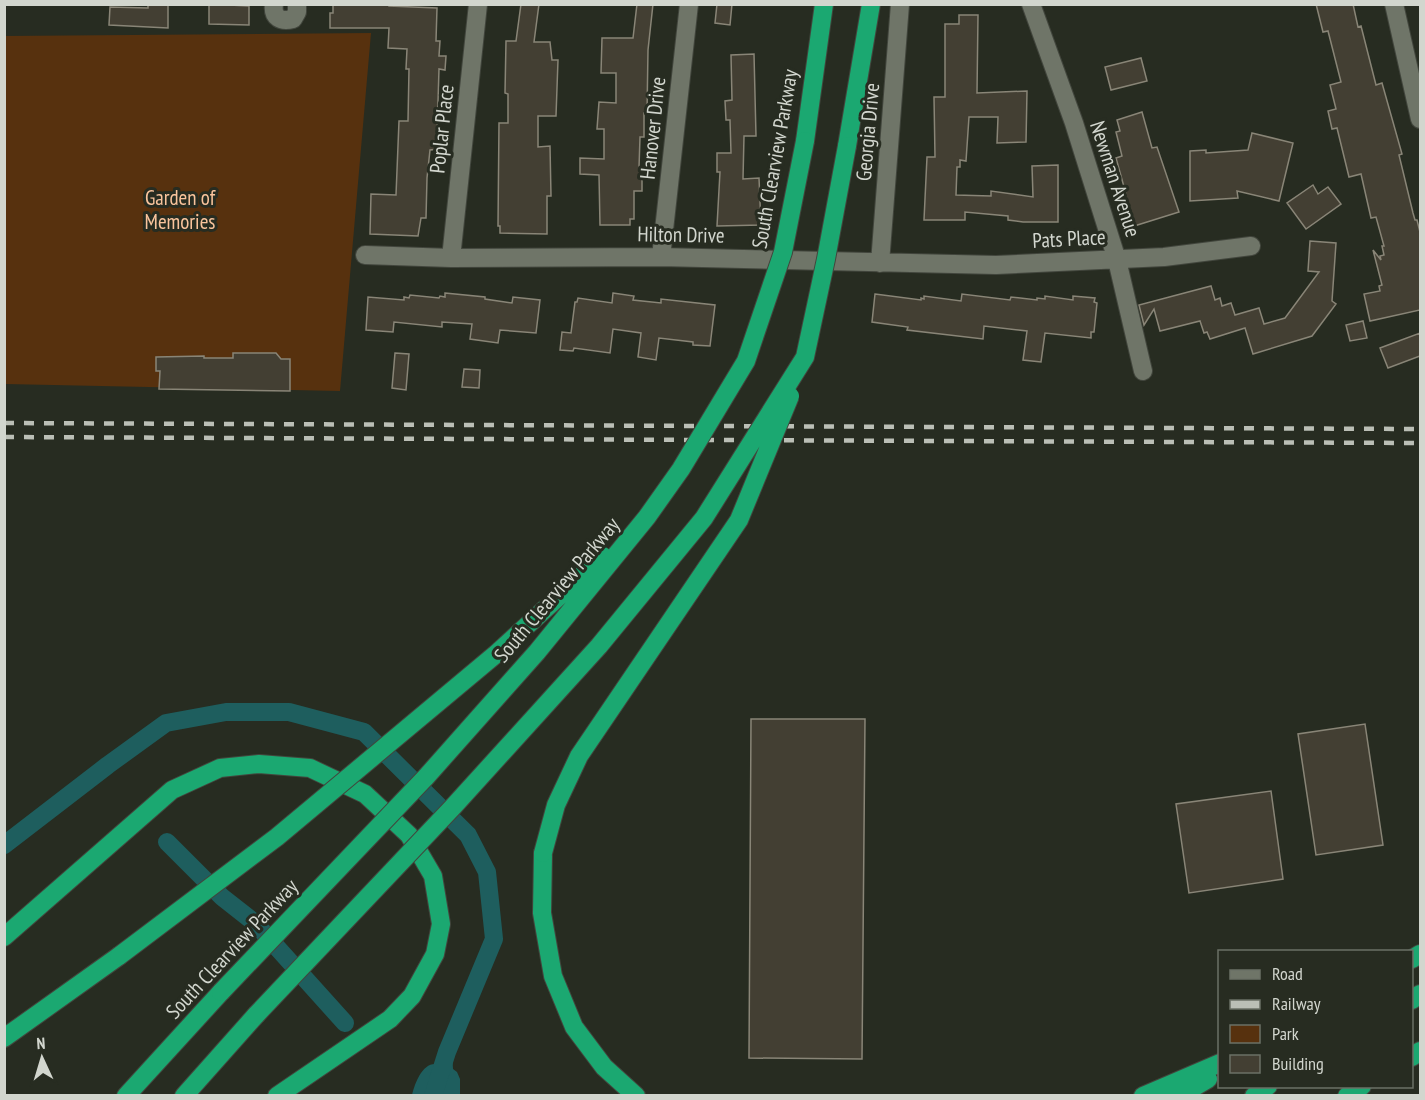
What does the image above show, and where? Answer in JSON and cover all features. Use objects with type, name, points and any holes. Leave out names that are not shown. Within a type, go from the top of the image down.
[{"type":"highway","name":"South Clearview Parkway","points":[[126,1095],[434,768],[537,652],[647,517],[681,469],[746,361],[783,252],[805,141],[824,4]]},
{"type":"highway","points":[[636,1095],[604,1067],[574,1027],[553,976],[542,913],[543,853],[556,805],[579,756],[739,520],[805,357],[826,259],[871,4]]},
{"type":"highway","points":[[184,1095],[256,1015],[452,808],[606,637],[704,518],[805,357]]},
{"type":"highway","points":[[4,1038],[119,956],[277,837],[496,654],[647,517]]},
{"type":"highway","points":[[4,937],[172,790],[220,768],[259,764],[310,768],[365,794],[409,835],[434,876],[441,924],[435,954],[412,996],[390,1019],[277,1095]]},
{"type":"highway","points":[[1143,1095],[1218,1065]]},
{"type":"highway","points":[[1179,1095],[1218,1073]]},
{"type":"street","points":[[274,4],[273,11],[277,18],[284,21],[293,19],[297,12],[297,4]]},
{"type":"street","name":"Poplar Place","points":[[451,258],[478,4]]},
{"type":"street","name":"Hanover Drive","points":[[661,257],[689,4]]},
{"type":"street","name":"Georgia Drive","points":[[880,263],[900,4]]},
{"type":"street","name":"Newman Avenue","points":[[1031,4],[1074,123],[1117,260],[1143,371]]},
{"type":"street","points":[[1394,4],[1420,119]]},
{"type":"street","name":"Pats Place","points":[[996,265],[1164,257],[1251,246]]},
{"type":"street","name":"Hilton Drive","points":[[365,255],[451,258],[661,257],[996,265]]},
{"type":"green space","name":"Garden of Memories","points":[[371,33],[340,391],[5,384],[5,36]]},
{"type":"water","points":[[442,1048],[452,1053],[453,1069],[460,1079],[460,1095],[412,1095],[420,1075],[426,1067],[435,1064]]},
{"type":"building","points":[[148,4],[168,5],[168,28],[109,25],[110,7],[148,8]]},
{"type":"building","points":[[209,4],[249,6],[249,25],[209,24]]},
{"type":"building","points":[[333,4],[389,4],[389,6],[437,8],[436,41],[440,41],[439,56],[446,56],[445,70],[439,69],[437,134],[440,134],[439,149],[430,150],[426,218],[421,218],[418,236],[370,234],[371,194],[396,195],[399,121],[408,121],[407,49],[388,48],[389,28],[330,28],[330,13],[333,13]]},
{"type":"building","points":[[521,4],[539,4],[534,42],[550,42],[552,60],[558,60],[556,116],[538,116],[538,147],[550,146],[551,196],[547,196],[547,234],[500,233],[500,226],[498,226],[499,123],[508,123],[508,94],[505,93],[506,41],[516,41]]},
{"type":"building","points":[[637,4],[653,4],[648,50],[647,113],[644,113],[644,137],[640,137],[639,168],[642,168],[642,191],[634,191],[634,219],[630,219],[630,225],[600,225],[599,175],[580,174],[580,158],[604,159],[604,129],[597,129],[599,102],[616,103],[616,73],[601,73],[602,38],[633,38]]},
{"type":"building","points":[[717,4],[732,4],[730,25],[715,23]]},
{"type":"building","points":[[1316,4],[1353,4],[1376,85],[1382,83],[1402,154],[1399,155],[1413,213],[1420,232],[1420,310],[1370,321],[1364,294],[1380,291],[1379,286],[1382,285],[1373,250],[1381,260],[1380,256],[1384,255],[1382,246],[1384,246],[1376,217],[1371,218],[1361,174],[1349,177],[1337,128],[1332,129],[1328,111],[1336,109],[1330,85],[1341,82],[1328,31],[1323,32]]},
{"type":"building","points":[[959,15],[978,15],[977,93],[1027,91],[1026,142],[997,143],[998,117],[969,117],[966,161],[960,160],[960,167],[957,167],[956,195],[991,196],[991,191],[1033,197],[1032,166],[1058,165],[1058,222],[1023,222],[1008,220],[1008,216],[965,212],[965,220],[924,220],[927,157],[935,157],[934,97],[945,97],[945,24],[959,24]]},
{"type":"building","points":[[754,54],[756,136],[744,136],[743,179],[759,178],[761,225],[717,226],[720,172],[717,172],[717,153],[731,153],[730,120],[726,120],[725,101],[732,100],[731,55]]},
{"type":"building","points":[[1141,58],[1147,81],[1111,90],[1105,67]]},
{"type":"building","points":[[1142,112],[1152,148],[1157,147],[1179,212],[1131,227],[1121,196],[1126,194],[1116,158],[1122,156],[1116,132],[1120,131],[1117,120]]},
{"type":"building","points":[[1252,133],[1293,143],[1279,201],[1237,191],[1238,198],[1190,201],[1190,151],[1206,150],[1206,153],[1248,150]]},
{"type":"building","points":[[1313,185],[1318,194],[1328,187],[1341,204],[1306,229],[1287,203]]},
{"type":"building","points":[[1310,241],[1336,243],[1332,301],[1336,304],[1312,336],[1253,354],[1245,328],[1210,339],[1207,332],[1204,333],[1200,321],[1160,331],[1154,309],[1144,325],[1139,305],[1211,286],[1215,300],[1220,298],[1222,306],[1231,303],[1235,315],[1259,308],[1264,324],[1285,318],[1319,272],[1308,271]]},
{"type":"building","points":[[445,293],[485,297],[485,299],[512,303],[513,297],[540,300],[536,333],[500,330],[498,343],[470,339],[472,324],[442,322],[442,327],[394,322],[393,332],[366,330],[368,297],[404,300],[404,297],[409,298],[410,295],[445,297]]},
{"type":"building","points":[[613,293],[634,296],[633,300],[661,303],[661,299],[715,305],[710,346],[659,338],[656,360],[638,357],[641,333],[613,329],[610,353],[574,348],[573,351],[560,350],[562,332],[571,333],[575,302],[578,298],[612,303]]},
{"type":"building","points":[[875,294],[921,300],[924,296],[961,301],[962,294],[1010,300],[1011,297],[1037,300],[1037,298],[1045,299],[1045,296],[1073,300],[1073,296],[1095,298],[1094,302],[1097,303],[1094,332],[1091,332],[1091,338],[1045,333],[1041,362],[1023,360],[1027,331],[984,326],[983,339],[907,330],[908,327],[872,322]]},
{"type":"building","points":[[1363,321],[1367,338],[1350,341],[1346,325]]},
{"type":"building","points":[[1420,333],[1420,356],[1388,368],[1380,348]]},
{"type":"building","points":[[233,353],[276,353],[281,359],[290,359],[290,391],[159,389],[160,371],[156,371],[156,357],[233,358]]},
{"type":"building","points":[[395,353],[409,354],[406,390],[392,388]]},
{"type":"building","points":[[464,369],[480,370],[479,388],[462,387]]},
{"type":"building","points":[[751,719],[865,719],[862,1059],[749,1058]]},
{"type":"building","points":[[1365,724],[1383,845],[1316,855],[1298,734]]},
{"type":"building","points":[[1271,791],[1283,879],[1189,893],[1176,804]]},
{"type":"waterway","points":[[4,845],[166,723],[226,712],[289,712],[364,732],[468,835],[487,872],[494,939],[447,1052],[433,1096]]},
{"type":"waterway","points":[[167,842],[222,897],[255,923],[345,1023]]},
{"type":"waterway","points":[[234,912],[238,909]]},
{"type":"waterway","points":[[241,917],[245,914]]},
{"type":"railway","points":[[4,423],[1420,429]]},
{"type":"railway","points":[[4,437],[1420,443]]}]
